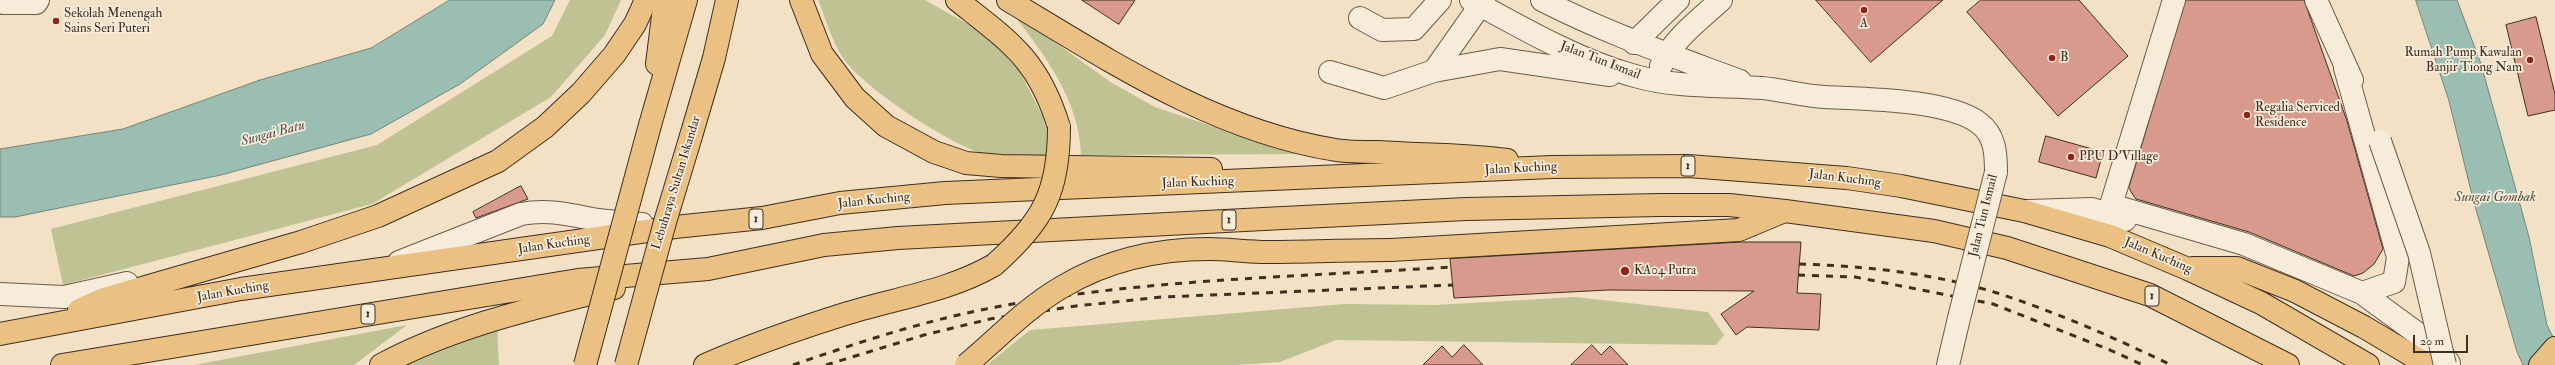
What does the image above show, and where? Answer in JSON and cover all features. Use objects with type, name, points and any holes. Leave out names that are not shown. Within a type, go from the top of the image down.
[{"type":"main road","points":[[46,325],[104,299],[301,242],[378,216],[498,161],[545,127],[581,93],[614,55],[635,24],[646,0]]},
{"type":"main road","points":[[650,125],[665,0]]},
{"type":"main road","points":[[585,365],[650,125],[686,0]]},
{"type":"main road","name":"Lebuhraya Sultan Iskandar","points":[[626,365],[665,222],[714,58],[727,0]]},
{"type":"main road","points":[[801,0],[822,54],[855,98],[886,126],[934,152],[966,163],[1001,166],[1318,170],[1339,177]]},
{"type":"main road","points":[[705,365],[848,313],[903,299],[975,276],[994,265],[1027,234],[1043,210],[1053,187],[1059,151],[1059,127],[1050,97],[1035,70],[1011,43],[964,6],[952,0]]},
{"type":"main road","points":[[1008,0],[1101,56],[1196,105],[1282,138],[1336,150],[1474,155],[1552,167]]},
{"type":"main road","name":"Jalan Kuching","points":[[0,334],[241,289],[675,227],[762,218],[840,204],[945,193],[1552,167],[1688,166],[1840,177],[1901,186],[2024,211],[2110,236],[2188,268],[2268,307],[2368,365]]},
{"type":"main road","name":"1","points":[[62,365],[578,280],[676,273],[824,245],[898,238],[1082,227],[1466,209],[1579,206],[1729,205],[1934,231],[2007,248],[2150,295],[2288,365]]},
{"type":"main road","points":[[966,365],[1040,302],[1062,287],[1107,265],[1134,256],[1162,252],[1209,249],[1265,252],[1390,250],[1739,230],[1785,211]]},
{"type":"main road","points":[[2188,268],[2237,268],[2295,291],[2364,327],[2428,365]]},
{"type":"main road","points":[[381,365],[440,337],[497,317],[676,273]]},
{"type":"main road","points":[[2540,365],[2555,348]]},
{"type":"street","points":[[3,3],[36,3],[38,0]]},
{"type":"street","points":[[1360,18],[1382,30],[1414,29],[1440,0]]},
{"type":"street","name":"Jalan Tun Ismail","points":[[1542,0],[1587,23],[1634,43],[1762,88]]},
{"type":"street","points":[[1562,0],[1587,23]]},
{"type":"street","points":[[1634,43],[1678,0]]},
{"type":"street","points":[[1330,72],[1384,88],[1434,70],[1500,59],[1600,75],[1645,78],[1666,54],[1720,0]]},
{"type":"street","points":[[2174,0],[2111,205],[2244,244],[2362,293],[2436,347],[2451,365]]},
{"type":"street","points":[[2316,0],[2345,68],[2398,257],[2394,282],[2362,293]]},
{"type":"street","points":[[1434,70],[1478,2]]},
{"type":"street","name":"Jalan Tun Ismail","points":[[1478,2],[1564,47],[1645,78],[1680,84],[1762,88],[1819,97],[1914,104],[1968,116],[1978,122],[1990,135],[1996,153],[1996,172],[1948,365]]},
{"type":"street","points":[[2345,68],[2366,101],[2419,253],[2445,365]]},
{"type":"street","points":[[2024,211],[2092,209],[2224,252],[2244,244]]},
{"type":"street","points":[[381,269],[521,214],[539,210],[569,213],[593,219],[675,227]]},
{"type":"street","points":[[0,294],[64,297],[230,262]]},
{"type":"green space","points":[[570,0],[621,0],[605,35],[551,97],[372,204],[63,285],[51,229],[377,145],[552,36]]},
{"type":"green space","points":[[818,0],[925,0],[987,35],[1020,72],[1043,117],[1053,154],[1016,161],[993,158],[971,150],[921,122],[873,88],[855,72],[843,58],[832,38]]},
{"type":"green space","points":[[1011,11],[1112,83],[1155,107],[1236,134],[1315,154],[1081,155],[1079,135],[1067,96],[1047,61]]},
{"type":"green space","points":[[1575,297],[1708,312],[1724,335],[1716,345],[1336,340],[1280,362],[1235,365],[987,365],[1030,330],[1345,304],[1436,305]]},
{"type":"green space","points":[[407,325],[354,365],[194,365]]},
{"type":"green space","points":[[497,325],[499,365],[406,365]]},
{"type":"water","name":"Sungai Batu","points":[[450,0],[555,0],[543,24],[460,84],[371,134],[221,175],[15,217],[0,217],[0,149],[123,129],[260,80],[371,48]]},
{"type":"water","name":"Sungai Gombak","points":[[2416,0],[2457,0],[2481,64],[2529,237],[2547,325],[2555,341],[2555,365],[2523,365],[2517,352],[2473,199],[2449,101]]},
{"type":"building","points":[[1082,0],[1135,0],[1119,24]]},
{"type":"building","points":[[1816,0],[1943,0],[1871,62]]},
{"type":"building","points":[[1981,0],[2079,0],[2128,56],[2058,116],[1967,12]]},
{"type":"building","name":"Regalia Serviced Residence","points":[[2186,0],[2304,0],[2347,121],[2383,249],[2374,264],[2363,273],[2354,276],[2249,232],[2136,199],[2133,195],[2129,188]]},
{"type":"building","name":"Rumah Pump Kawalan Banjir Tiong Nam","points":[[2536,17],[2555,94],[2555,110],[2528,116],[2506,25]]},
{"type":"building","name":"PPU D’Village","points":[[2046,136],[2103,152],[2096,178],[2039,162]]},
{"type":"building","points":[[521,186],[528,199],[476,218],[473,212]]},
{"type":"building","name":"KA04 Putra","points":[[1741,242],[1801,242],[1797,293],[1821,294],[1819,330],[1747,327],[1736,335],[1721,314],[1754,291],[1608,290],[1454,298],[1450,259]]},
{"type":"building","points":[[1464,345],[1483,365],[1423,365],[1442,346],[1452,357]]},
{"type":"building","points":[[1592,345],[1601,355],[1610,346],[1628,365],[1571,365]]},
{"type":"railway","points":[[1799,264],[1899,272],[1948,280],[1973,286],[2019,300],[2063,317],[2107,335],[2171,365]]},
{"type":"railway","points":[[793,365],[865,341],[937,320],[986,309],[1043,299],[1101,291],[1218,280],[1451,267]]},
{"type":"railway","points":[[1798,275],[1855,277],[1993,304],[2110,350],[2143,365]]},
{"type":"railway","points":[[826,365],[924,335],[990,319],[1076,306],[1162,297],[1453,285]]},
{"type":"place","name":"A","points":[[1864,10]]},
{"type":"place","name":"Sekolah Menengah Sains Seri Puteri","points":[[56,21]]},
{"type":"place","name":"B","points":[[2052,58]]},
{"type":"place","name":"Rumah Pump Kawalan Banjir Tiong Nam","points":[[2530,60]]},
{"type":"place","name":"Regalia Serviced Residence","points":[[2247,115]]},
{"type":"place","name":"PPU D’Village","points":[[2071,157]]},
{"type":"place","name":"KA04 Putra","points":[[1625,271]]}]
